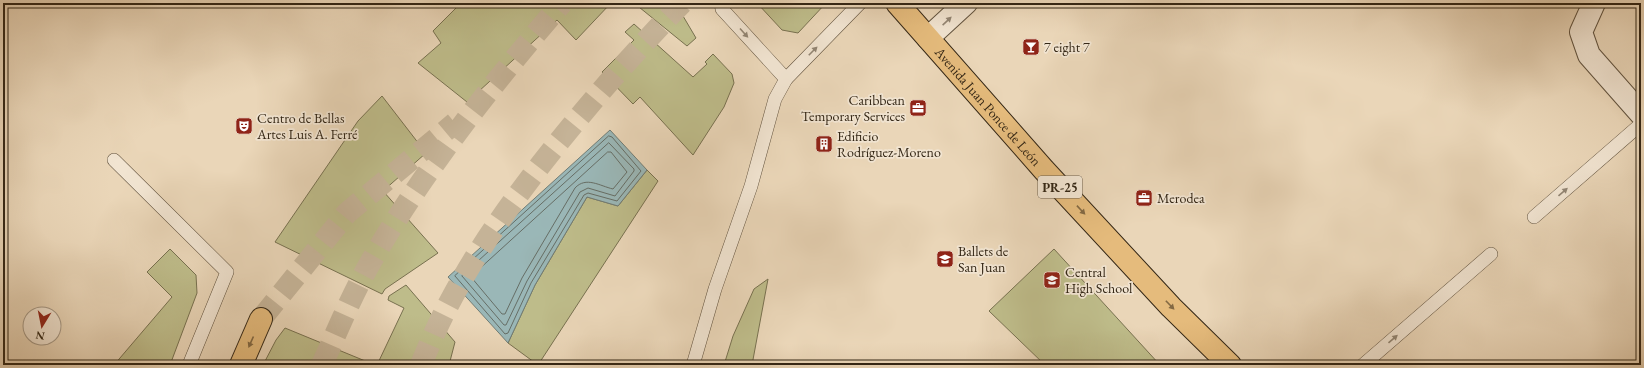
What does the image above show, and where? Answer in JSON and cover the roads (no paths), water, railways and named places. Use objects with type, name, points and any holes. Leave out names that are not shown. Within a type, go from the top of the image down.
[{"type":"main road","name":"Avenida Juan Ponce de León","points":[[897,3],[1050,175],[1171,307],[1230,365]]},
{"type":"main road","points":[[241,365],[262,319]]},
{"type":"street","points":[[928,38],[966,3]]},
{"type":"street","points":[[1594,3],[1581,32],[1589,55],[1641,114]]},
{"type":"lane","points":[[721,3],[722,9],[786,79]]},
{"type":"lane","points":[[692,365],[715,289],[751,186],[775,99],[786,79],[860,3]]},
{"type":"lane","points":[[1534,217],[1641,124]]},
{"type":"lane","points":[[114,160],[227,272],[189,365]]},
{"type":"lane","points":[[1363,365],[1492,254]]},
{"type":"water","points":[[610,130],[647,170],[618,206],[587,197],[535,285],[508,343],[448,277]]},
{"type":"tunnel","points":[[322,365],[359,284],[373,258],[415,191],[486,95],[562,3]]},
{"type":"tunnel","points":[[421,365],[459,284],[506,211],[542,163],[592,101],[627,61],[682,3]]},
{"type":"tunnel","points":[[261,319],[347,213],[455,123]]},
{"type":"place","name":"7 eight 7","points":[[1031,47]]},
{"type":"place","name":"Caribbean Temporary Services","points":[[918,108]]},
{"type":"place","name":"Centro de Bellas Artes Luis A. Ferré","points":[[244,126]]},
{"type":"place","name":"Edificio Rodríguez-Moreno","points":[[824,144]]},
{"type":"place","name":"Merodea","points":[[1144,198]]},
{"type":"place","name":"Ballets de San Juan","points":[[945,259]]},
{"type":"place","name":"Central High School","points":[[1052,280]]}]
